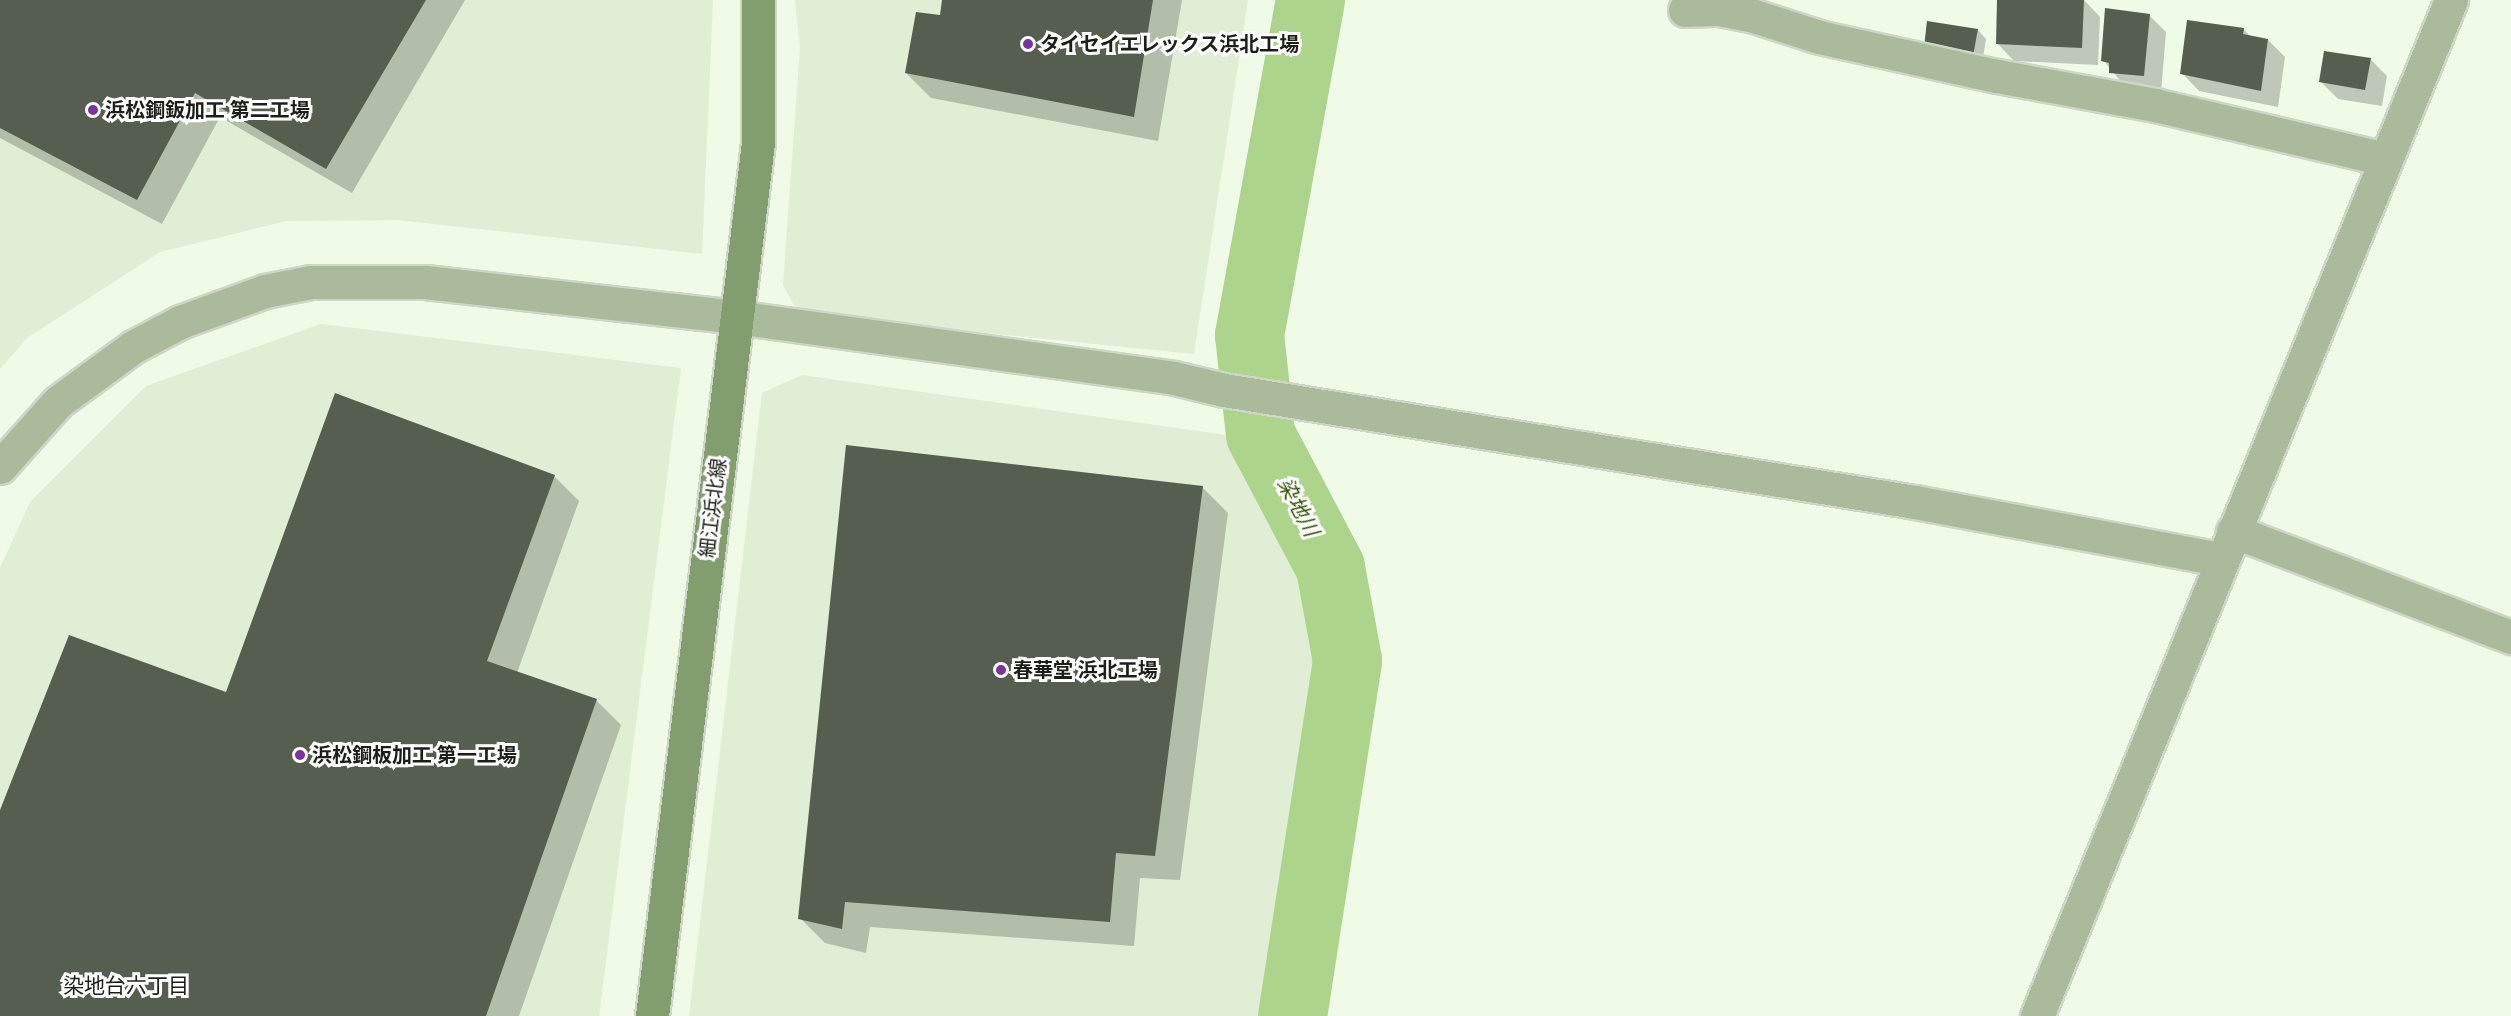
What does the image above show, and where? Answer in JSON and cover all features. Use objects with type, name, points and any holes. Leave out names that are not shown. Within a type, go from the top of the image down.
[{"type":"main road","name":"細江浜北線","points":[[652,1016],[758,143],[758,0]]},
{"type":"street","points":[[2037,1016],[2451,0]]},
{"type":"street","points":[[1685,10],[1719,9],[1751,15],[1819,37],[1996,76],[2155,105],[2386,159]]},
{"type":"street","points":[[0,467],[58,402],[109,363],[180,322],[266,291],[322,282],[425,282],[736,317],[1174,378],[1224,390],[1915,502],[2227,545],[2511,637]]},
{"type":"shaded area","points":[[0,0],[713,0],[702,254],[397,220],[286,221],[160,252],[27,338],[0,369]]},
{"type":"shaded area","points":[[795,0],[1248,0],[1194,354],[799,314],[783,285],[800,48]]},
{"type":"shaded area","points":[[321,324],[681,368],[599,1016],[0,1016],[0,568],[30,502],[146,386]]},
{"type":"shaded area","points":[[802,375],[1234,436],[1318,591],[1331,645],[1267,1016],[689,1016],[762,393]]},
{"type":"building","name":"浜松鋼鈑加工 第二工場","points":[[0,0],[426,0],[326,169],[195,93],[137,200],[0,128]]},
{"type":"building","name":"タイセイエレックス浜北工場","points":[[942,0],[1153,0],[1134,117],[905,73],[916,12],[940,15]]},
{"type":"building","points":[[1997,0],[2084,0],[2082,48],[1996,44]]},
{"type":"building","points":[[2105,8],[2150,14],[2144,76],[2109,73],[2109,63],[2101,61]]},
{"type":"building","points":[[2187,20],[2244,28],[2243,34],[2268,39],[2261,91],[2180,74]]},
{"type":"building","points":[[1927,21],[1978,29],[1973,56],[1924,47]]},
{"type":"building","points":[[2324,51],[2371,58],[2365,90],[2319,82]]},
{"type":"building","name":"浜松鋼板加工 第一工場","points":[[335,393],[555,475],[487,661],[597,699],[486,1016],[0,1016],[0,810],[69,635],[226,692]]},
{"type":"building","name":"春華堂 浜北工場","points":[[846,445],[1203,486],[1155,856],[1116,853],[1110,922],[845,902],[842,929],[798,919]]},
{"type":"waterway","name":"染地川","points":[[1292,1016],[1347,660],[1330,567],[1260,434],[1249,335],[1310,0]]},
{"type":"place","name":"タイセイエレックス浜北工場","points":[[1028,44]]},
{"type":"place","name":"浜松鋼鈑加工 第二工場","points":[[93,110]]},
{"type":"place","name":"春華堂 浜北工場","points":[[1001,670]]},
{"type":"place","name":"浜松鋼板加工 第一工場","points":[[300,755]]},
{"type":"district","name":"染地台六丁目","points":[[126,986]]}]
